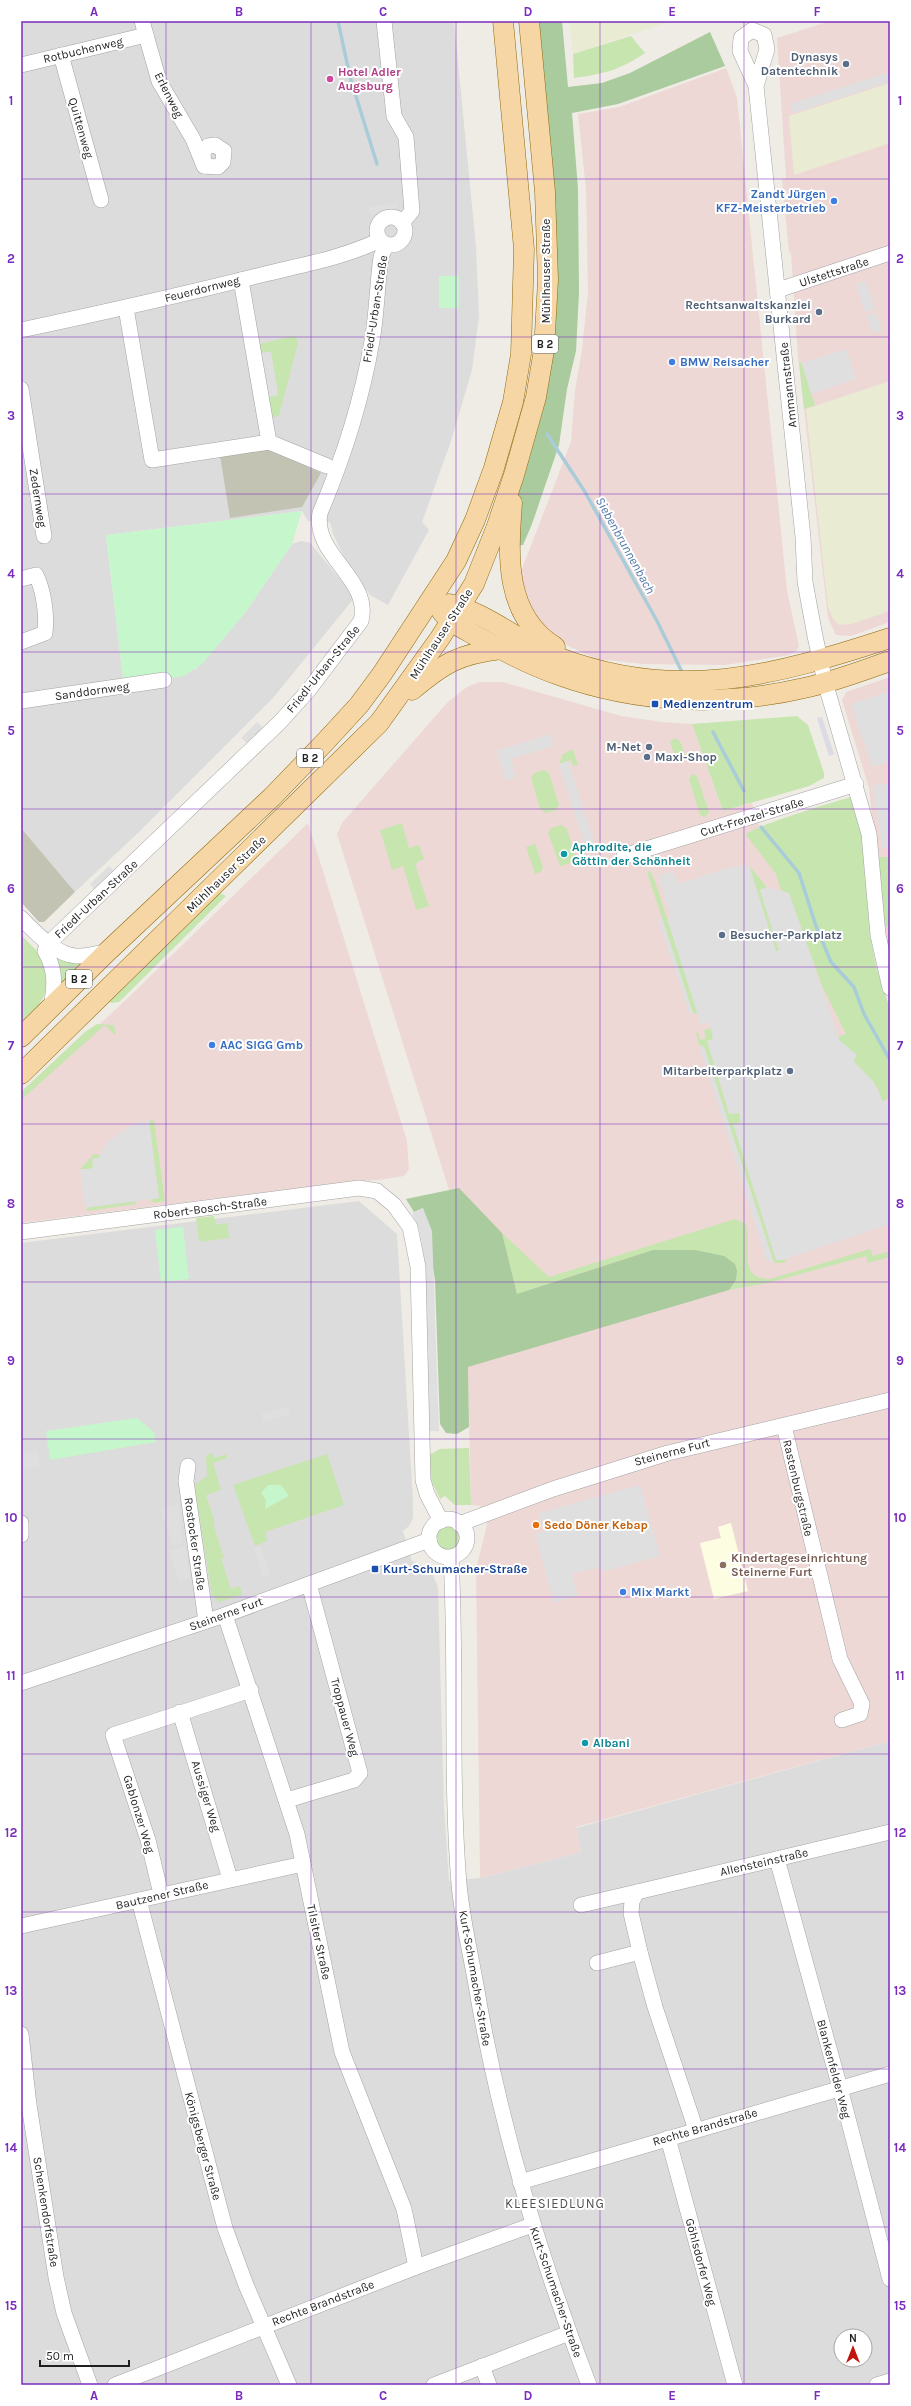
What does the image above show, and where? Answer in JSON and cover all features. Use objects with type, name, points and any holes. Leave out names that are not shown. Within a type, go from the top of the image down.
[{"type":"main road","name":"Mühlhauser Straße","points":[[21,1037],[107,952],[272,797],[325,742],[373,687],[456,561],[481,505],[509,416],[520,362],[524,323],[524,249],[503,21]]},
{"type":"main road","name":"Mühlhauser Straße","points":[[21,1074],[361,742],[394,706],[456,614],[474,584],[497,526],[514,474],[538,389],[544,350],[548,280],[545,192],[529,21]]},
{"type":"main road","points":[[514,474],[509,564],[516,598],[522,612],[537,633],[545,641],[586,667]]},
{"type":"main road","points":[[431,600],[456,614],[586,667],[630,678],[699,681],[756,676],[821,660],[890,638]]},
{"type":"main road","points":[[456,614],[501,649],[560,676],[644,696],[696,700],[732,699],[774,694],[825,682],[890,661]]},
{"type":"main road","points":[[394,706],[428,676],[453,659],[469,653],[501,649]]},
{"type":"street","points":[[384,21],[394,116],[406,137],[412,211],[402,223]]},
{"type":"street","name":"Rotbuchenweg","points":[[21,64],[61,55],[144,28]]},
{"type":"street","name":"Erlenweg","points":[[144,28],[159,82],[193,139],[204,166]]},
{"type":"street","name":"Quittenweg","points":[[61,55],[101,200]]},
{"type":"street","name":"Ammannstraße","points":[[756,86],[803,537],[805,582],[821,660]]},
{"type":"street","points":[[396,218],[402,223],[405,234],[401,241],[394,245],[383,242],[377,230],[383,220],[396,218]]},
{"type":"street","name":"Feuerdornweg","points":[[21,330],[126,308],[355,251],[383,242]]},
{"type":"street","name":"Friedl-Urban-Straße","points":[[51,1007],[55,982],[54,973],[45,951],[48,944],[280,722],[308,691],[362,621],[364,611],[361,595],[324,541],[318,524],[320,513],[346,443],[360,393],[373,336],[383,242]]},
{"type":"street","name":"Ulstettstraße","points":[[778,290],[890,253]]},
{"type":"street","points":[[241,280],[269,442]]},
{"type":"street","points":[[126,308],[152,460],[269,442],[327,466]]},
{"type":"street","name":"Zedernweg","points":[[21,389],[44,536]]},
{"type":"street","points":[[21,580],[36,575],[40,584],[46,625],[45,633],[41,636],[21,642]]},
{"type":"street","points":[[821,660],[825,682],[856,784],[869,834],[877,929],[890,988]]},
{"type":"street","name":"Sanddornweg","points":[[21,701],[164,680]]},
{"type":"street","name":"Curt-Frenzel-Straße","points":[[624,856],[856,784]]},
{"type":"street","name":"Friedl-Urban-Straße","points":[[21,918],[48,944],[70,955],[77,956],[107,952]]},
{"type":"street","name":"Robert-Bosch-Straße","points":[[21,1232],[359,1188],[377,1191],[394,1204],[410,1227],[418,1267],[423,1480],[427,1494],[441,1521]]},
{"type":"street","name":"Steinerne Furt","points":[[441,1521],[450,1520],[459,1524],[615,1468],[728,1438],[890,1400]]},
{"type":"street","name":"Rastenburgstraße","points":[[784,1426],[840,1659],[862,1704],[860,1714],[842,1720]]},
{"type":"street","name":"Rostocker Straße","points":[[188,1466],[186,1481],[206,1622]]},
{"type":"street","points":[[441,1521],[433,1527],[429,1540],[435,1553],[444,1557],[451,1557],[462,1550],[465,1545],[465,1532],[459,1524]]},
{"type":"street","points":[[21,1524],[21,1535]]},
{"type":"street","name":"Steinerne Furt","points":[[21,1683],[206,1622],[429,1540]]},
{"type":"street","name":"Kurt-Schumacher-Straße","points":[[451,1557],[454,1794],[461,1901],[483,2027],[520,2182],[532,2225],[569,2333],[589,2385]]},
{"type":"street","name":"Troppauer Weg","points":[[287,1800],[354,1780],[360,1773],[309,1584]]},
{"type":"street","name":"Tilsiter Straße","points":[[225,1615],[287,1800],[303,1864],[342,2052],[404,2209],[416,2267]]},
{"type":"street","points":[[180,1712],[251,1690]]},
{"type":"street","name":"Gablonzer Weg","points":[[161,1894],[148,1840],[113,1735],[180,1712]]},
{"type":"street","name":"Aussiger Weg","points":[[180,1712],[230,1879]]},
{"type":"street","name":"Allensteinstraße","points":[[581,1905],[890,1832]]},
{"type":"street","name":"Blankenfelder Weg","points":[[777,1859],[840,2088],[890,2279]]},
{"type":"street","name":"Bautzener Straße","points":[[21,1926],[303,1864]]},
{"type":"street","points":[[637,1892],[632,1901],[631,1913],[640,1952],[655,2007],[696,2130]]},
{"type":"street","name":"Königsberger Straße","points":[[140,1900],[225,2228],[263,2327],[289,2385]]},
{"type":"street","points":[[597,1963],[640,1952]]},
{"type":"street","name":"Schenkendorfstraße","points":[[21,2034],[29,2105],[56,2277],[64,2313],[90,2385]]},
{"type":"street","name":"Rechte Brandstraße","points":[[520,2182],[890,2074]]},
{"type":"street","name":"Göhlsdorfer Weg","points":[[668,2138],[734,2385]]},
{"type":"street","name":"Rechte Brandstraße","points":[[115,2385],[416,2267],[532,2225]]},
{"type":"street","points":[[434,2385],[569,2333]]},
{"type":"street","points":[[482,2366],[489,2385]]},
{"type":"street","points":[[877,2385],[890,2381]]},
{"type":"shaded area","points":[[21,21],[454,21],[476,247],[479,316],[472,370],[451,441],[422,522],[429,530],[388,605],[370,595],[348,565],[333,534],[330,522],[308,521],[302,511],[106,535],[124,686],[196,669],[245,613],[292,544],[301,541],[310,543],[355,597],[273,698],[140,831],[75,892],[21,828]]},
{"type":"shaded area","points":[[569,21],[671,21],[573,54]]},
{"type":"shaded area","points":[[830,21],[890,21],[890,622],[851,636],[836,635],[828,618],[798,356],[791,253],[789,252],[782,180],[786,178],[777,38]]},
{"type":"shaded area","name":"BMW Reisacher","points":[[726,68],[737,98],[787,590],[799,646],[797,650],[790,655],[725,665],[644,664],[596,659],[558,641],[530,611],[518,579],[571,442],[575,390],[582,350],[588,292],[586,189],[578,114],[619,107]]},
{"type":"shaded area","points":[[890,72],[890,82],[793,113],[790,104]]},
{"type":"shaded area","points":[[890,83],[890,143],[794,175],[789,116]]},
{"type":"shaded area","points":[[397,203],[398,211],[370,215],[369,207]]},
{"type":"shaded area","points":[[865,281],[875,309],[865,312],[856,284]]},
{"type":"shaded area","points":[[876,313],[882,330],[872,333],[866,316]]},
{"type":"shaded area","points":[[846,349],[856,379],[811,394],[802,363]]},
{"type":"shaded area","points":[[271,352],[278,395],[268,397],[261,353]]},
{"type":"shaded area","points":[[890,381],[890,611],[851,624],[839,625],[833,619],[828,607],[806,409]]},
{"type":"shaded area","points":[[266,447],[321,473],[302,507],[230,518],[220,455]]},
{"type":"shaded area","points":[[890,677],[890,965],[886,948],[869,788],[842,700],[846,692]]},
{"type":"shaded area","points":[[479,682],[503,682],[621,716],[662,722],[692,724],[723,811],[752,803],[763,837],[890,1069],[890,1741],[576,1827],[581,1852],[480,1878],[476,1569],[487,1525],[480,1506],[471,1505],[468,1367],[501,1355],[337,834],[342,823],[447,703],[467,687]]},
{"type":"shaded area","points":[[890,691],[890,761],[872,767],[851,704]]},
{"type":"shaded area","points":[[822,717],[834,754],[829,756],[817,718]]},
{"type":"shaded area","points":[[257,722],[264,729],[248,744],[241,738]]},
{"type":"shaded area","points":[[550,734],[554,746],[511,759],[516,777],[506,781],[496,751]]},
{"type":"shaded area","points":[[568,761],[595,846],[586,849],[559,764]]},
{"type":"shaded area","points":[[890,784],[890,848],[882,848],[873,785]]},
{"type":"shaded area","points":[[308,823],[407,1141],[409,1169],[404,1176],[21,1223],[21,1098],[132,994]]},
{"type":"shaded area","points":[[21,828],[75,892],[44,922],[39,922],[21,902]]},
{"type":"shaded area","name":"Mitarbeiterparkplatz","points":[[749,865],[776,951],[779,951],[760,890],[767,887],[789,893],[840,1041],[857,1055],[853,1061],[874,1082],[882,1101],[889,1099],[890,1102],[890,1224],[782,1260],[776,1260],[733,1124],[741,1122],[739,1113],[729,1114],[707,1041],[713,1039],[711,1028],[708,1022],[701,1025],[667,918],[671,917],[658,875],[673,871],[678,884],[727,868]]},
{"type":"shaded area","points":[[109,866],[115,872],[96,891],[90,884]]},
{"type":"shaded area","points":[[662,918],[693,1013],[690,1015],[658,920]]},
{"type":"shaded area","points":[[699,1045],[704,1047],[773,1260],[767,1262]]},
{"type":"shaded area","points":[[149,1121],[159,1198],[85,1208],[80,1170],[93,1168],[92,1159],[99,1158],[106,1143],[134,1123]]},
{"type":"shaded area","points":[[359,1201],[397,1234],[413,1501],[413,1518],[409,1526],[403,1531],[412,1561],[422,1565],[432,1573],[438,1587],[444,1807],[449,1881],[480,1878],[581,1852],[576,1828],[890,1741],[890,2385],[21,2385],[21,1243]]},
{"type":"shaded area","points":[[423,1208],[432,1231],[439,1431],[429,1431],[423,1251],[419,1228],[412,1213]]},
{"type":"shaded area","points":[[288,1406],[290,1414],[264,1422],[261,1414]]},
{"type":"shaded area","points":[[38,1451],[40,1467],[21,1470],[21,1453]]},
{"type":"shaded area","points":[[640,1485],[660,1556],[602,1572],[600,1567],[572,1574],[578,1596],[554,1603],[535,1534],[544,1531],[539,1513]]},
{"type":"shaded area","points":[[178,1504],[183,1543],[173,1546],[161,1509]]},
{"type":"shaded area","name":"Kindertageseinrichtung Steinerne Furt","points":[[731,1523],[748,1591],[714,1599],[700,1543],[721,1538],[718,1527]]},
{"type":"shaded area","points":[[185,1546],[190,1578],[179,1582],[169,1551]]},
{"type":"shaded area","points":[[260,1546],[270,1573],[264,1579],[254,1548]]},
{"type":"green space","points":[[529,21],[562,21],[568,87],[602,83],[630,73],[710,32],[725,66],[618,104],[572,113],[578,189],[579,292],[576,351],[567,389],[559,445],[532,524],[523,545],[516,546],[514,475],[544,350]]},
{"type":"green space","points":[[631,36],[645,53],[627,64],[611,70],[594,75],[574,78],[573,54]]},
{"type":"green space","points":[[439,276],[459,276],[459,308],[439,308]]},
{"type":"green space","points":[[293,336],[297,338],[298,343],[279,416],[273,417],[268,397],[278,395],[271,352],[256,353],[255,345]]},
{"type":"green space","points":[[799,362],[801,362],[815,405],[804,409]]},
{"type":"green space","points":[[302,511],[292,544],[245,613],[203,663],[184,676],[124,686],[106,535]]},
{"type":"green space","points":[[797,716],[808,725],[824,773],[824,778],[809,786],[723,811],[692,724]]},
{"type":"green space","points":[[674,738],[680,741],[686,757],[676,760],[670,742]]},
{"type":"green space","points":[[573,749],[578,765],[573,766],[571,760],[559,764],[563,754]]},
{"type":"green space","points":[[544,770],[549,773],[559,805],[556,810],[546,813],[540,809],[531,778],[534,773]]},
{"type":"green space","points":[[692,774],[697,776],[709,812],[705,817],[700,815],[689,779]]},
{"type":"green space","points":[[851,797],[855,799],[865,851],[864,864],[870,935],[876,966],[890,1009],[890,1102],[889,1099],[882,1101],[878,1089],[853,1061],[857,1055],[830,1039],[846,1034],[822,986],[789,894],[782,893],[776,874],[746,835],[762,826]]},
{"type":"green space","points":[[402,823],[409,848],[419,845],[424,859],[417,862],[416,867],[428,904],[430,906],[416,910],[403,866],[392,870],[380,830]]},
{"type":"green space","points":[[561,825],[567,829],[576,858],[575,862],[560,866],[548,833],[551,828]]},
{"type":"green space","points":[[535,844],[543,867],[541,872],[535,874],[526,847]]},
{"type":"green space","points":[[879,857],[890,857],[890,926],[884,927]]},
{"type":"green space","points":[[749,866],[767,887],[760,890],[779,951],[776,952]]},
{"type":"green space","points":[[650,871],[655,881],[698,1014],[693,1013],[647,872]]},
{"type":"green space","points":[[220,893],[226,896],[119,1002],[111,1003],[108,1000]]},
{"type":"green space","points":[[21,935],[40,954],[48,967],[46,992],[36,1010],[21,1025]]},
{"type":"green space","points":[[49,950],[85,960],[61,986]]},
{"type":"green space","points":[[97,1024],[114,1025],[116,1036],[105,1025],[21,1100],[21,1092],[85,1032]]},
{"type":"green space","points":[[711,1028],[713,1039],[707,1041],[730,1114],[739,1113],[741,1122],[734,1125],[776,1260],[786,1260],[785,1263],[775,1263],[773,1260],[704,1047],[699,1045],[696,1033],[698,1032],[700,1040],[706,1038],[704,1030]]},
{"type":"green space","points":[[154,1120],[165,1201],[153,1203],[151,1199],[159,1198],[149,1121]]},
{"type":"green space","points":[[94,1154],[100,1155],[99,1158],[92,1159],[126,1202],[135,1201],[136,1204],[88,1211],[86,1208],[88,1169],[80,1169]]},
{"type":"green space","points":[[459,1188],[502,1233],[517,1294],[653,1250],[695,1250],[724,1256],[735,1264],[737,1271],[736,1280],[729,1290],[468,1367],[469,1427],[457,1434],[446,1433],[440,1424],[435,1280],[423,1208],[414,1212],[406,1199]]},
{"type":"green space","points":[[214,1216],[216,1225],[227,1223],[229,1238],[199,1242],[196,1218]]},
{"type":"green space","points":[[735,1219],[746,1224],[748,1233],[749,1267],[753,1274],[759,1278],[770,1279],[870,1249],[873,1256],[890,1251],[890,1257],[868,1263],[866,1256],[768,1283],[729,1290],[736,1280],[653,1250],[517,1294],[502,1233],[549,1277]]},
{"type":"green space","points":[[183,1227],[189,1279],[161,1282],[155,1230]]},
{"type":"green space","points":[[137,1418],[154,1432],[156,1442],[50,1460],[46,1431]]},
{"type":"green space","points":[[469,1448],[471,1505],[455,1505],[445,1496],[440,1499],[431,1480],[429,1455],[440,1449]]},
{"type":"green space","points":[[212,1453],[215,1458],[226,1454],[227,1458],[213,1463],[221,1490],[206,1495],[215,1522],[213,1523],[224,1558],[221,1558],[231,1589],[240,1586],[242,1595],[219,1602],[212,1595],[195,1489],[196,1484],[207,1476],[206,1456]]},
{"type":"green space","points":[[327,1454],[344,1505],[265,1532],[267,1541],[255,1546],[233,1485]]},
{"type":"green space","points":[[268,1485],[281,1485],[289,1496],[265,1509],[266,1500],[261,1493]]},
{"type":"green space","points":[[448,1523],[459,1527],[463,1538],[459,1549],[448,1553],[437,1549],[433,1538],[437,1527]]},
{"type":"waterway","name":"Siebenbrunnenbach","points":[[338,21],[350,77],[377,164]]},
{"type":"waterway","name":"Siebenbrunnenbach","points":[[547,434],[585,492],[657,621],[681,670]]},
{"type":"waterway","name":"Siebenbrunnenbach","points":[[713,732],[744,791]]},
{"type":"waterway","name":"Siebenbrunnenbach","points":[[761,827],[799,873],[816,926],[831,962],[854,987],[864,1014],[890,1060]]},
{"type":"place","name":"Dynasys Datentechnik","points":[[846,64]]},
{"type":"place","name":"Hotel Adler Augsburg","points":[[330,79]]},
{"type":"place","name":"Zandt Jürgen KFZ-Meisterbetrieb","points":[[834,201]]},
{"type":"place","name":"Rechtsanwaltskanzlei Burkard","points":[[819,312]]},
{"type":"place","name":"BMW Reisacher","points":[[672,362]]},
{"type":"place","name":"Medienzentrum","points":[[655,704]]},
{"type":"place","name":"M-Net","points":[[649,747]]},
{"type":"place","name":"Maxi-Shop","points":[[647,757]]},
{"type":"place","name":"Aphrodite, die Göttin der Schönheit","points":[[564,854]]},
{"type":"place","name":"Besucher-Parkplatz","points":[[722,935]]},
{"type":"place","name":"AAC SIGG Gmb","points":[[212,1045]]},
{"type":"place","name":"Mitarbeiterparkplatz","points":[[790,1071]]},
{"type":"place","name":"Sedo Döner Kebap","points":[[536,1525]]},
{"type":"place","name":"Kindertageseinrichtung Steinerne Furt","points":[[723,1565]]},
{"type":"place","name":"Kurt-Schumacher-Straße","points":[[375,1569]]},
{"type":"place","name":"Mix Markt","points":[[623,1592]]},
{"type":"place","name":"Albani","points":[[585,1743]]},
{"type":"district","name":"KLEESIEDLUNG","points":[[555,2203]]}]
